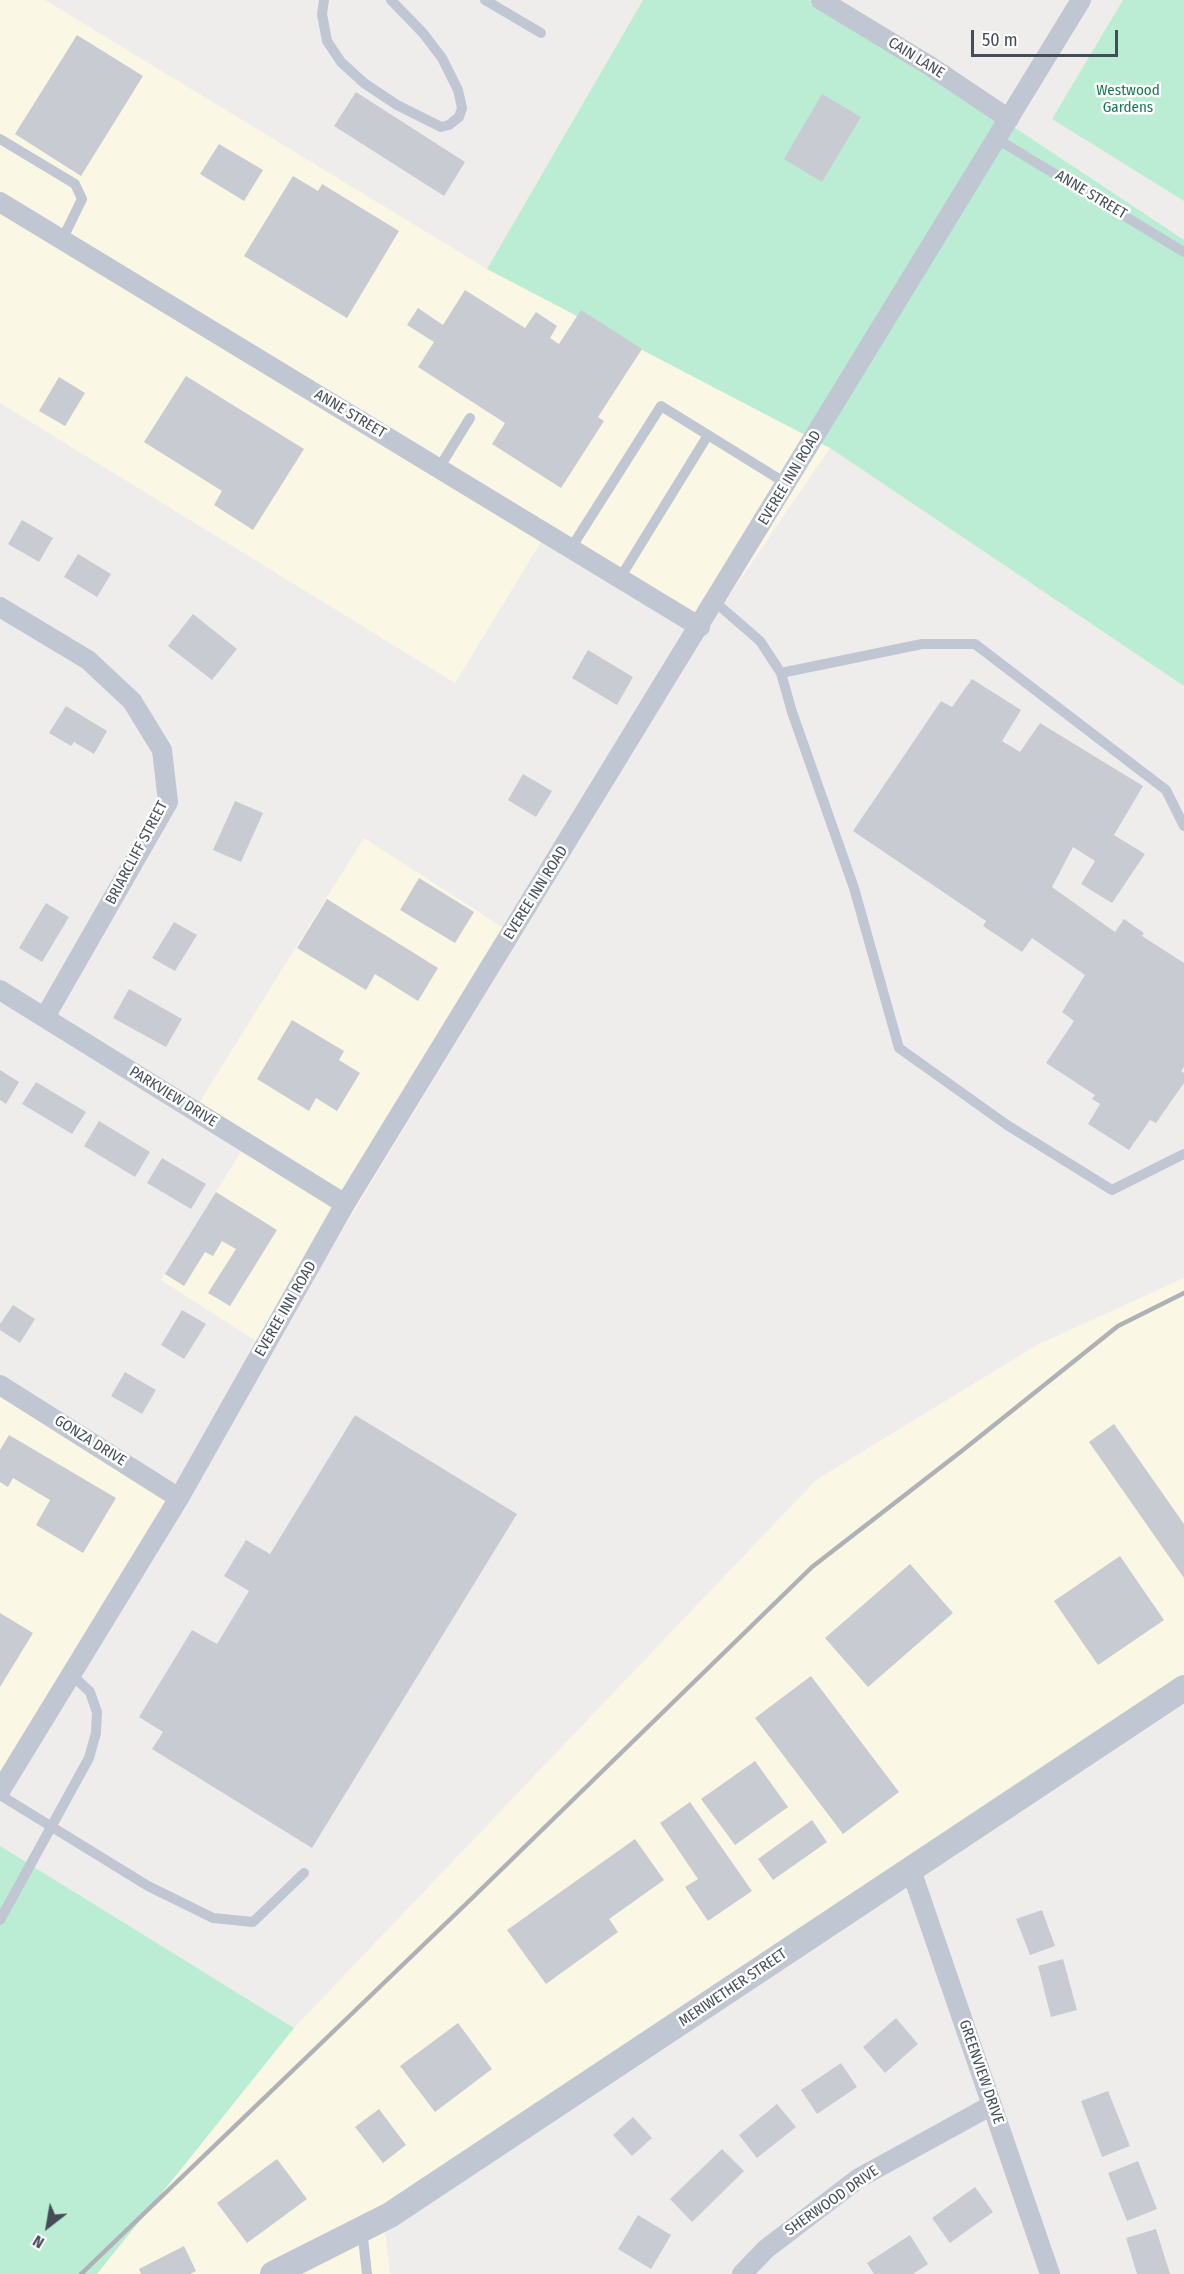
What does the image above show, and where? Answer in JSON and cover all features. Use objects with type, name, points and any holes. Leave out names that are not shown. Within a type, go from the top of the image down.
[{"type":"street","name":"CAIN LANE","points":[[821,0],[930,66],[1009,119]]},
{"type":"street","name":"EVEREE INN ROAD","points":[[0,1791],[179,1498],[345,1204],[700,627],[1081,0]]},
{"type":"street","name":"ANNE STREET","points":[[0,202],[700,627]]},
{"type":"street","name":"BRIARCLIFF STREET","points":[[0,607],[88,660],[132,701],[162,750],[168,802],[45,1017]]},
{"type":"street","name":"PARKVIEW DRIVE","points":[[0,990],[345,1204]]},
{"type":"street","name":"GONZA DRIVE","points":[[0,1385],[179,1498]]},
{"type":"street","name":"MERIWETHER STREET","points":[[273,2274],[400,2209],[1184,1688]]},
{"type":"street","name":"GREENVIEW DRIVE","points":[[911,1870],[1050,2274]]},
{"type":"street","name":"SHERWOOD DRIVE","points":[[742,2274],[766,2249],[859,2178],[992,2106]]},
{"type":"lane","points":[[324,0],[322,14],[327,41],[341,62],[364,83],[397,105],[441,127],[449,125],[459,117],[462,108],[458,90],[442,58],[423,33],[391,0]]},
{"type":"lane","points":[[485,0],[542,33]]},
{"type":"lane","points":[[0,139],[75,184],[82,200],[63,240]]},
{"type":"lane","name":"ANNE STREET","points":[[997,139],[1184,252]]},
{"type":"lane","points":[[571,549],[661,406],[787,484]]},
{"type":"lane","points":[[439,468],[470,418]]},
{"type":"lane","points":[[620,578],[708,435]]},
{"type":"lane","points":[[715,602],[760,641],[781,673],[792,712],[854,888],[899,1048],[1007,1125],[1112,1190],[1184,1154]]},
{"type":"lane","points":[[781,673],[922,644],[975,644],[1166,790],[1184,826]]},
{"type":"lane","points":[[0,1920],[89,1758],[96,1733],[97,1712],[90,1692],[71,1674]]},
{"type":"lane","points":[[0,1795],[148,1886],[213,1918],[253,1922],[304,1873]]},
{"type":"lane","points":[[362,2229],[367,2274]]},
{"type":"shaded area","points":[[0,0],[45,0],[487,269],[830,448],[705,631],[547,532],[455,683],[0,403]]},
{"type":"shaded area","points":[[364,838],[519,938],[270,1350],[161,1280],[244,1147],[194,1111]]},
{"type":"shaded area","points":[[1184,1278],[1184,1697],[384,2223],[390,2274],[97,2274],[294,2028],[816,1480],[1037,1345]]},
{"type":"shaded area","points":[[7,1379],[186,1490],[0,1797],[0,1391]]},
{"type":"green space","points":[[643,0],[809,0],[1011,125],[1184,240],[1184,686],[830,448],[487,269]]},
{"type":"green space","name":"Westwood Gardens","points":[[1123,0],[1184,0],[1184,201],[1052,119]]},
{"type":"green space","points":[[0,1846],[294,2028],[97,2274],[0,2274]]},
{"type":"building","points":[[77,35],[143,76],[81,176],[15,134]]},
{"type":"building","points":[[356,92],[465,162],[444,196],[334,126]]},
{"type":"building","points":[[822,94],[861,117],[822,182],[784,159]]},
{"type":"building","points":[[219,144],[263,170],[244,201],[200,174]]},
{"type":"building","points":[[293,176],[318,191],[322,184],[399,231],[347,318],[244,256]]},
{"type":"building","points":[[465,290],[525,328],[536,312],[557,326],[550,338],[559,344],[581,310],[642,349],[598,417],[604,421],[561,488],[492,444],[505,423],[418,367],[434,342],[407,325],[418,308],[443,325]]},
{"type":"building","points":[[186,376],[304,449],[253,530],[214,505],[222,491],[144,442]]},
{"type":"building","points":[[59,377],[85,393],[65,426],[39,411]]},
{"type":"building","points":[[22,520],[53,538],[39,562],[8,544]]},
{"type":"building","points":[[78,554],[111,574],[97,597],[64,577]]},
{"type":"building","points":[[193,614],[237,649],[212,680],[168,646]]},
{"type":"building","points":[[588,650],[633,677],[617,705],[572,678]]},
{"type":"building","points":[[972,679],[1021,710],[1002,741],[1020,752],[1040,723],[1143,786],[1114,835],[1145,854],[1112,903],[1081,884],[1095,861],[1073,847],[1052,887],[1115,932],[1124,919],[1144,933],[1142,936],[1184,963],[1184,1067],[1181,1071],[1184,1073],[1184,1083],[1156,1123],[1150,1120],[1129,1150],[1088,1124],[1100,1104],[1092,1099],[1095,1095],[1046,1063],[1074,1021],[1062,1012],[1085,975],[1032,938],[1022,952],[983,926],[986,921],[853,831],[941,701],[952,707]]},
{"type":"building","points":[[66,706],[107,731],[94,754],[74,742],[71,746],[49,733]]},
{"type":"building","points":[[523,774],[552,791],[536,817],[508,800]]},
{"type":"building","points":[[235,801],[263,813],[241,862],[213,850]]},
{"type":"building","points":[[419,878],[474,912],[455,943],[400,910]]},
{"type":"building","points":[[327,899],[438,968],[418,1001],[375,974],[366,990],[297,948]]},
{"type":"building","points":[[46,903],[69,917],[42,962],[19,948]]},
{"type":"building","points":[[174,922],[197,935],[175,971],[152,958]]},
{"type":"building","points":[[129,989],[182,1019],[166,1047],[113,1018]]},
{"type":"building","points":[[292,1020],[344,1051],[339,1060],[360,1073],[337,1111],[316,1098],[309,1111],[257,1079]]},
{"type":"building","points":[[0,1070],[19,1082],[6,1104],[0,1100]]},
{"type":"building","points":[[36,1082],[86,1112],[72,1134],[22,1104]]},
{"type":"building","points":[[99,1121],[150,1152],[135,1177],[84,1146]]},
{"type":"building","points":[[162,1158],[206,1184],[191,1209],[147,1183]]},
{"type":"building","points":[[216,1192],[277,1230],[230,1306],[208,1293],[236,1249],[222,1241],[213,1256],[205,1252],[184,1286],[165,1274]]},
{"type":"building","points":[[13,1305],[35,1319],[20,1343],[0,1330],[0,1324]]},
{"type":"building","points":[[182,1310],[206,1324],[184,1359],[161,1345]]},
{"type":"building","points":[[125,1372],[156,1390],[142,1414],[111,1396]]},
{"type":"building","points":[[355,1415],[517,1514],[312,1848],[152,1749],[163,1732],[139,1717],[192,1630],[217,1644],[249,1591],[224,1576],[246,1540],[270,1554]]},
{"type":"building","points":[[1114,1424],[1184,1524],[1184,1578],[1089,1442]]},
{"type":"building","points":[[9,1435],[116,1498],[83,1553],[36,1525],[50,1500],[13,1478],[8,1487],[0,1482],[0,1450]]},
{"type":"building","points":[[1120,1556],[1164,1620],[1098,1665],[1054,1601]]},
{"type":"building","points":[[910,1564],[953,1613],[868,1687],[825,1638]]},
{"type":"building","points":[[0,1613],[33,1633],[0,1687]]},
{"type":"building","points":[[811,1676],[899,1792],[843,1834],[755,1718]]},
{"type":"building","points":[[755,1761],[788,1807],[735,1845],[701,1799]]},
{"type":"building","points":[[690,1802],[752,1891],[708,1921],[685,1887],[698,1879],[660,1823]]},
{"type":"building","points":[[812,1820],[827,1842],[773,1880],[758,1859]]},
{"type":"building","points":[[635,1839],[664,1880],[609,1919],[618,1932],[546,1984],[507,1930]]},
{"type":"building","points":[[1042,1910],[1055,1946],[1030,1955],[1016,1919]]},
{"type":"building","points":[[1063,1959],[1077,2010],[1051,2017],[1038,1966]]},
{"type":"building","points":[[896,2018],[918,2044],[885,2073],[863,2047]]},
{"type":"building","points":[[458,2023],[492,2069],[435,2112],[400,2066]]},
{"type":"building","points":[[841,2063],[857,2087],[817,2114],[801,2090]]},
{"type":"building","points":[[1108,2091],[1130,2146],[1102,2157],[1081,2101]]},
{"type":"building","points":[[777,2104],[796,2127],[757,2158],[739,2135]]},
{"type":"building","points":[[379,2109],[406,2145],[383,2163],[355,2127]]},
{"type":"building","points":[[633,2117],[652,2138],[632,2156],[613,2135]]},
{"type":"building","points":[[722,2149],[744,2171],[692,2222],[670,2199]]},
{"type":"building","points":[[277,2159],[307,2199],[247,2243],[217,2203]]},
{"type":"building","points":[[1138,2161],[1157,2209],[1127,2221],[1108,2173]]},
{"type":"building","points":[[975,2187],[993,2212],[950,2243],[932,2218]]},
{"type":"building","points":[[638,2215],[671,2235],[651,2269],[618,2249]]},
{"type":"building","points":[[1156,2229],[1170,2274],[1137,2274],[1126,2238]]},
{"type":"building","points":[[910,2235],[928,2264],[913,2274],[874,2274],[867,2263]]},
{"type":"building","points":[[184,2246],[196,2271],[190,2274],[141,2274],[139,2269]]},
{"type":"railway","points":[[81,2274],[812,1567],[1118,1326],[1184,1293]]}]
